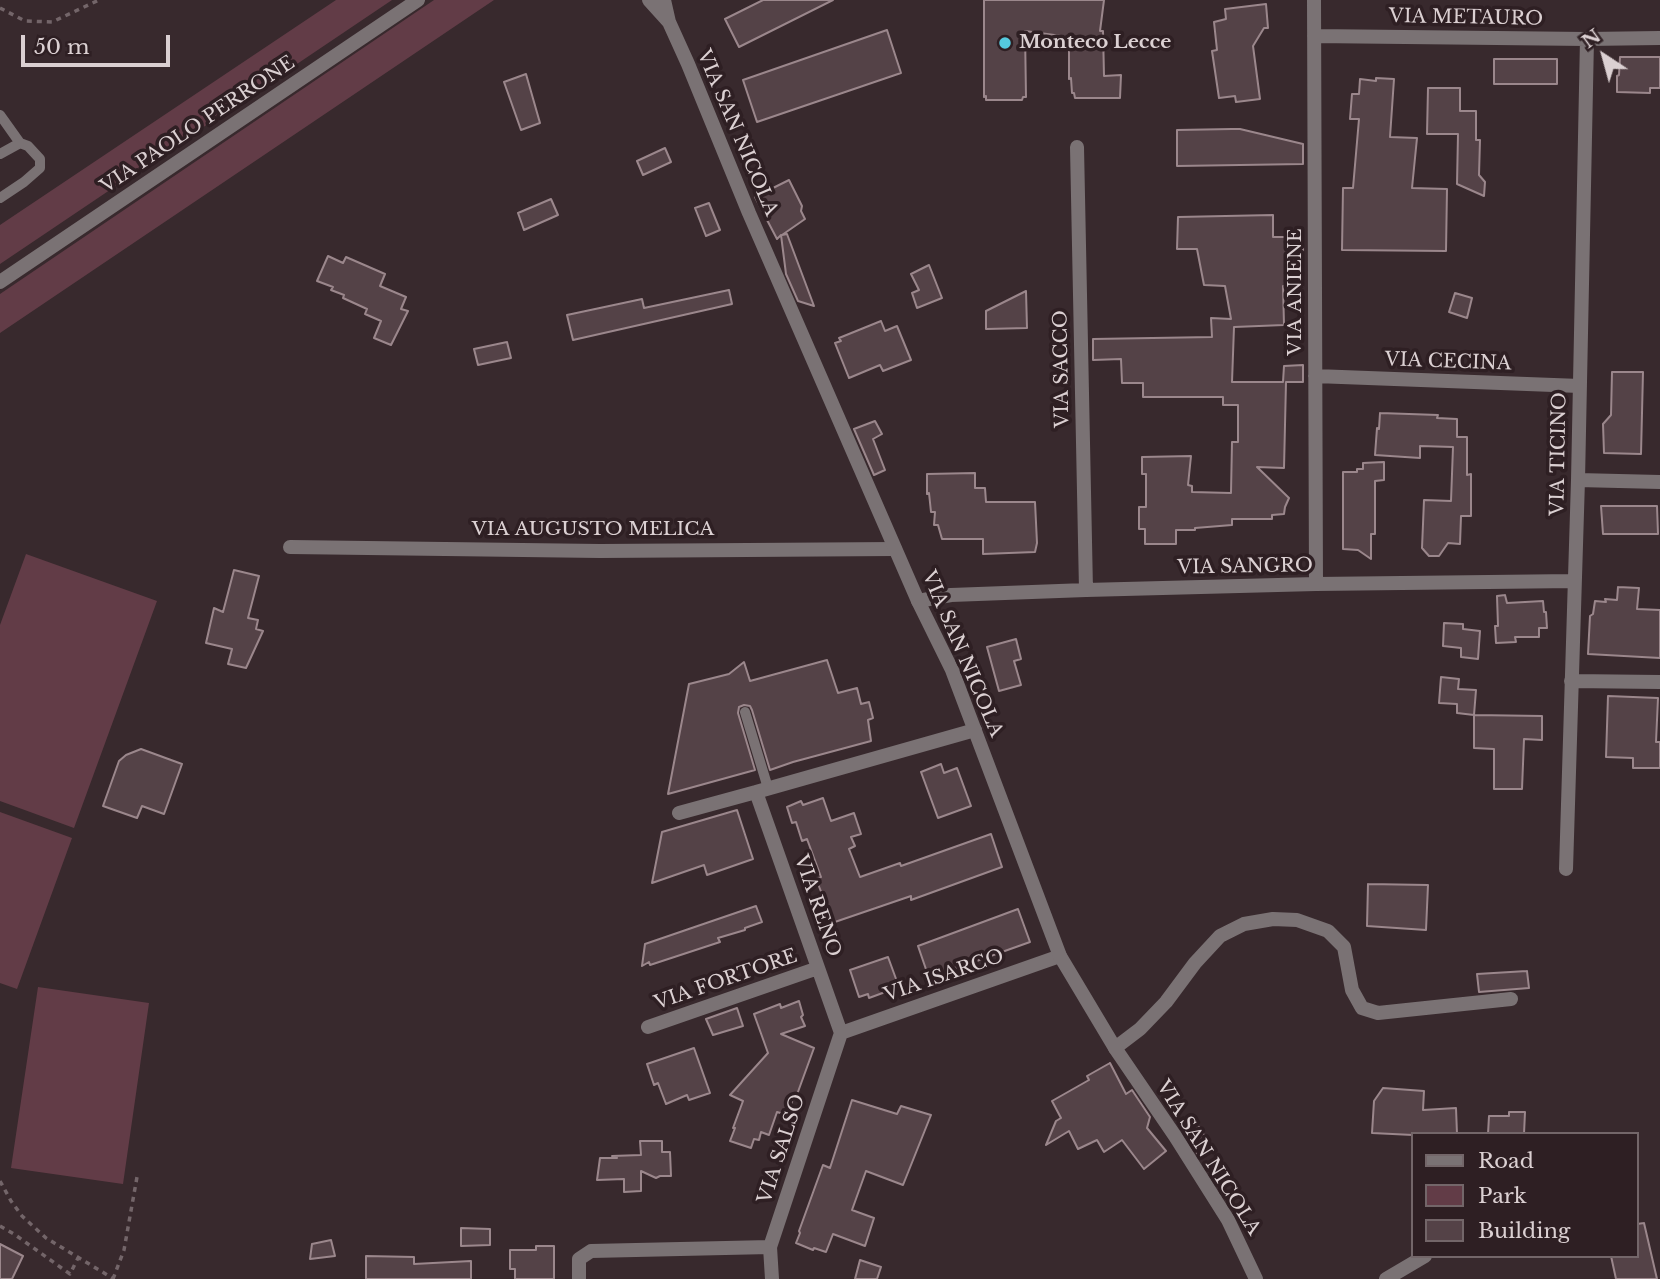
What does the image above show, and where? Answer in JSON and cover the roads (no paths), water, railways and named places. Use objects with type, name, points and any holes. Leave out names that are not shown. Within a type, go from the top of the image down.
[{"type":"street","name":"VIA PAOLO PERRONE","points":[[0,282],[418,0]]},
{"type":"street","name":"VIA SAN NICOLA","points":[[649,0],[669,22]]},
{"type":"street","name":"VIA SAN NICOLA","points":[[664,0],[669,22],[749,213],[918,601],[952,670],[1060,956],[1115,1048],[1228,1220],[1256,1279]]},
{"type":"street","name":"VIA ANIENE","points":[[1314,0],[1316,584]]},
{"type":"street","name":"VIA METAURO","points":[[1314,36],[1587,40],[1660,38]]},
{"type":"street","name":"VIA TICINO","points":[[1566,869],[1578,480],[1587,40]]},
{"type":"street","name":"VIA SACCO","points":[[1077,147],[1086,590]]},
{"type":"street","name":"VIA CECINA","points":[[1315,376],[1580,386]]},
{"type":"street","points":[[1578,480],[1660,482]]},
{"type":"street","name":"VIA AUGUSTO MELICA","points":[[290,547],[600,551],[895,549]]},
{"type":"street","name":"VIA SANGRO","points":[[918,601],[951,595],[1086,590],[1574,581]]},
{"type":"street","points":[[1571,681],[1660,682]]},
{"type":"street","points":[[679,813],[975,730]]},
{"type":"street","name":"VIA RENO","points":[[762,790],[841,1033]]},
{"type":"street","points":[[1115,1048],[1140,1029],[1166,1002],[1195,963],[1220,936],[1244,924],[1273,919],[1297,920],[1328,931],[1344,947],[1352,989],[1362,1008],[1378,1013],[1511,999]]},
{"type":"street","name":"VIA ISARCO","points":[[841,1033],[1060,956]]},
{"type":"street","name":"VIA FORTORE","points":[[648,1027],[818,968]]},
{"type":"street","name":"VIA SALSO","points":[[772,1279],[770,1247],[841,1033]]},
{"type":"street","points":[[579,1279],[579,1259],[591,1251],[770,1247]]},
{"type":"street","points":[[1386,1279],[1421,1258]]},
{"type":"lane","points":[[0,115],[20,143],[29,146],[40,159],[40,168],[0,198]]},
{"type":"lane","points":[[0,154],[20,143]]},
{"type":"lane","points":[[746,712],[762,790]]},
{"type":"place","name":"Monteco Lecce","points":[[1005,43]]}]
